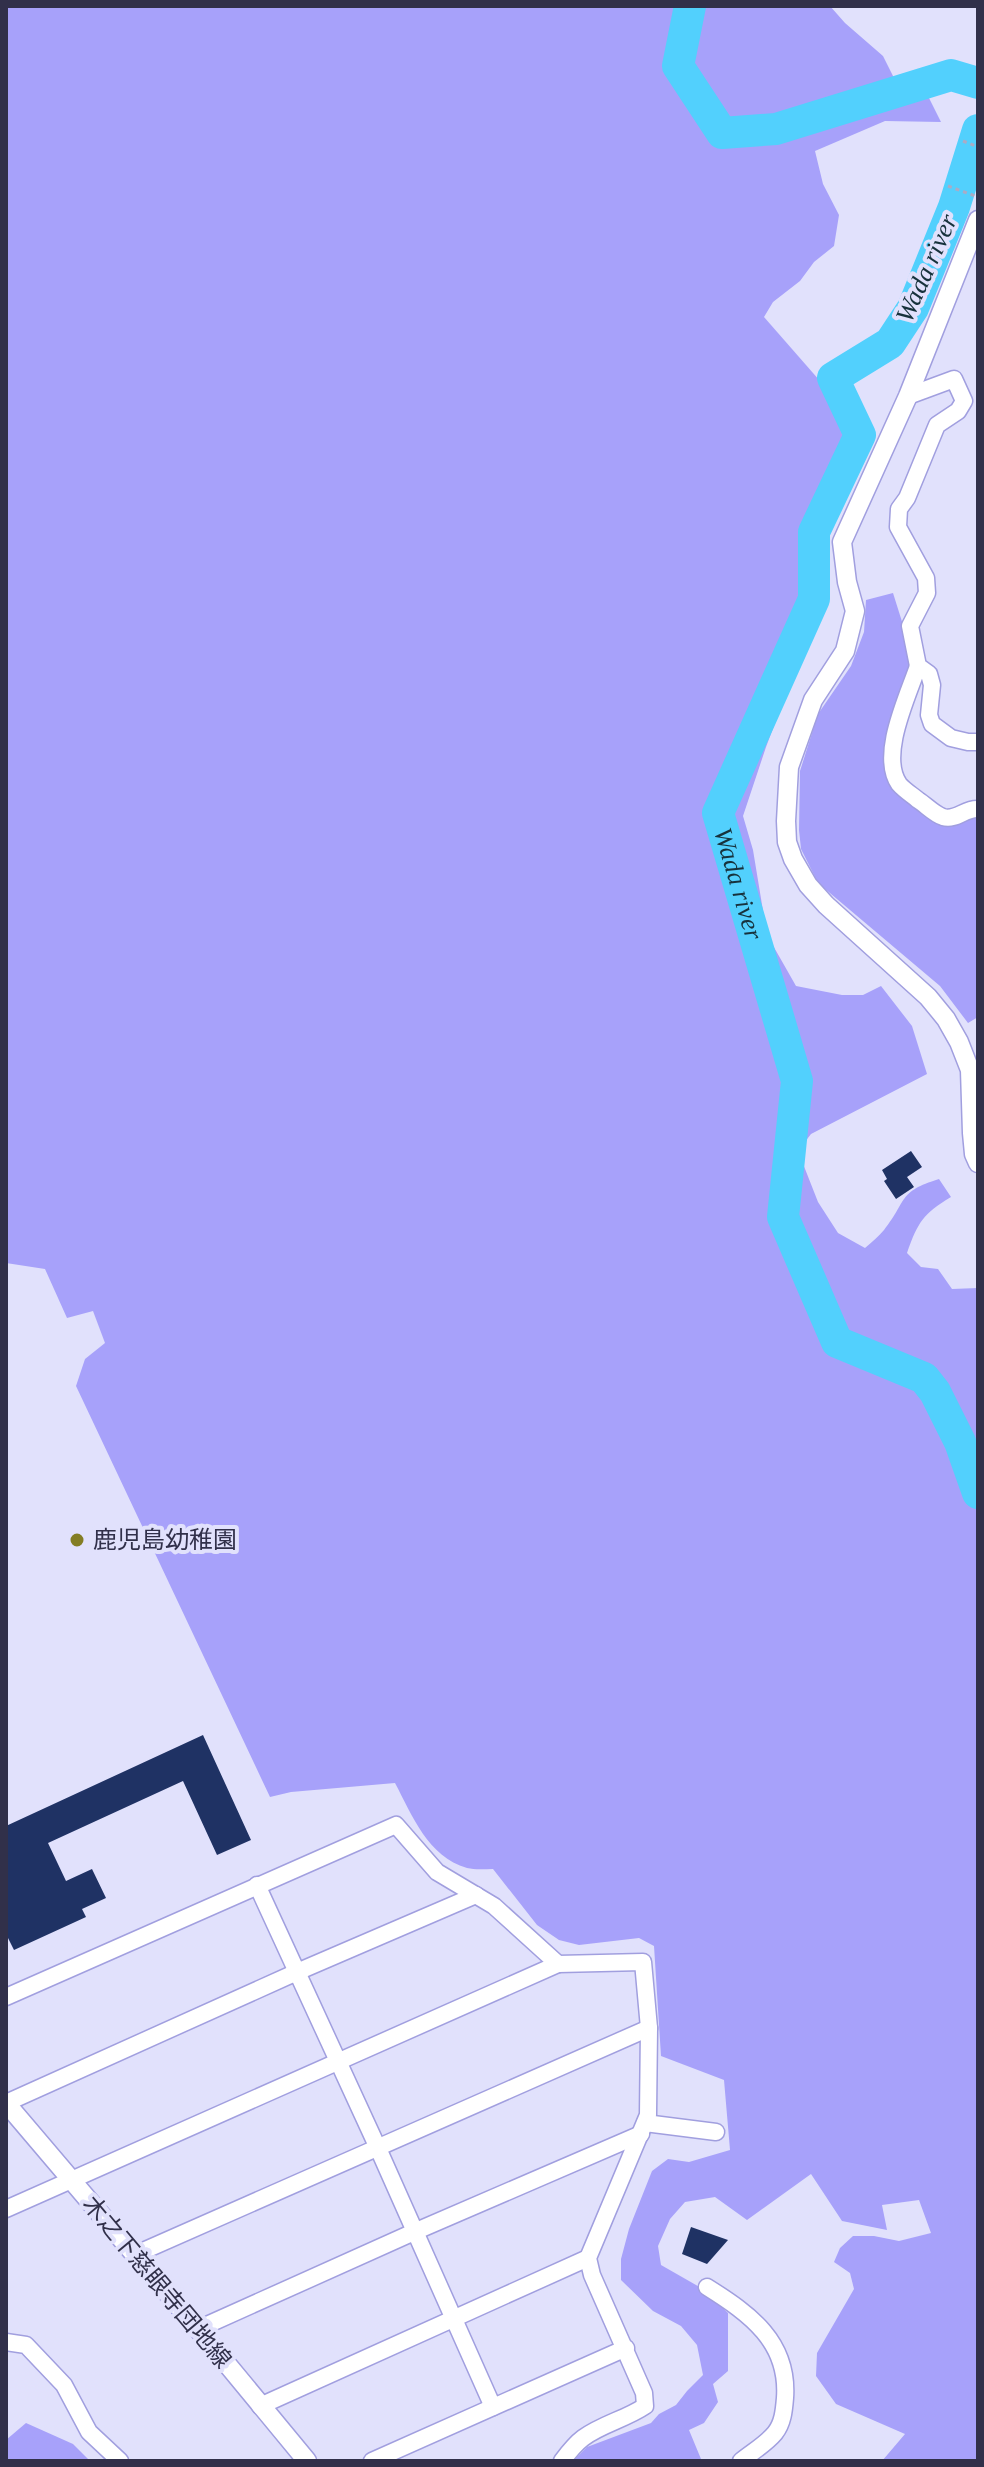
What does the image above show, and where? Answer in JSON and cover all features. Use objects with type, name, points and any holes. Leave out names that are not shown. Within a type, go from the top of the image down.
[{"type":"street","points":[[978,220],[908,396],[842,542],[847,582],[855,611],[845,651],[813,700],[789,767],[786,821],[787,842],[808,885],[928,997],[959,1042],[970,1070],[974,1154],[978,1163]]},
{"type":"street","points":[[908,396],[954,379],[964,401],[958,411],[937,425],[907,498],[899,509],[898,527],[926,578],[927,593],[910,626],[918,666],[897,725],[892,750],[894,775],[901,787],[941,817],[950,818],[971,808],[978,809]]},
{"type":"street","points":[[918,666],[929,674],[932,685],[929,715],[932,724],[951,738],[978,742]]},
{"type":"street","points":[[6,1997],[396,1825],[437,1872],[494,1906],[558,1964]]},
{"type":"street","points":[[257,1885],[493,2407]]},
{"type":"street","points":[[6,2103],[476,1895]]},
{"type":"street","points":[[6,2209],[558,1964],[643,1962],[649,2028],[648,2115],[588,2258],[592,2275],[644,2393],[645,2406],[581,2439],[562,2461]]},
{"type":"street","points":[[134,2255],[649,2028]]},
{"type":"street","name":"木之下慈眼寺団地線","points":[[6,2103],[307,2461]]},
{"type":"street","points":[[198,2329],[643,2129],[716,2132]]},
{"type":"street","points":[[260,2406],[588,2258]]},
{"type":"street","points":[[707,2287],[737,2306],[768,2336],[787,2378],[784,2415],[776,2432],[741,2461]]},
{"type":"street","points":[[6,2342],[26,2345],[64,2385],[89,2432],[120,2461]]},
{"type":"street","points":[[372,2461],[626,2348]]},
{"type":"path","points":[[963,141],[978,147]]},
{"type":"path","points":[[948,186],[978,197]]},
{"type":"shaded area","points":[[6,6],[830,6],[883,56],[894,78],[924,88],[941,122],[885,121],[815,151],[823,184],[839,215],[834,246],[814,262],[800,281],[773,302],[764,317],[827,389],[856,441],[841,503],[825,544],[821,619],[794,673],[743,816],[753,850],[767,935],[796,986],[842,995],[863,995],[881,986],[912,1026],[927,1074],[811,1134],[798,1151],[818,1202],[838,1233],[865,1248],[892,1220],[909,1193],[939,1179],[951,1197],[923,1220],[907,1253],[921,1267],[938,1269],[952,1289],[978,1288],[978,2461],[882,2461],[905,2434],[836,2404],[816,2376],[817,2353],[854,2289],[850,2273],[834,2262],[840,2248],[853,2236],[899,2241],[931,2233],[919,2200],[882,2205],[887,2230],[842,2221],[811,2174],[747,2220],[715,2197],[685,2202],[670,2219],[658,2246],[661,2265],[703,2289],[728,2313],[728,2371],[713,2384],[718,2402],[704,2423],[689,2430],[701,2459],[573,2461],[587,2447],[651,2423],[659,2414],[676,2405],[703,2375],[697,2345],[681,2326],[653,2311],[621,2280],[621,2259],[629,2229],[652,2171],[668,2159],[689,2162],[730,2150],[724,2080],[661,2056],[654,1946],[639,1938],[579,1945],[559,1940],[537,1925],[493,1869],[467,1868],[442,1855],[415,1821],[395,1783],[291,1792],[270,1797],[76,1386],[85,1359],[105,1343],[93,1311],[67,1318],[45,1269],[6,1263]]},
{"type":"shaded area","points":[[893,593],[904,628],[911,668],[889,776],[940,821],[978,814],[978,1017],[968,1023],[940,986],[818,883],[801,849],[800,771],[818,714],[851,666],[864,632],[866,600]]},
{"type":"shaded area","points":[[26,2423],[73,2444],[90,2461],[6,2461],[6,2440]]},
{"type":"building","points":[[911,1151],[922,1167],[907,1177],[914,1187],[896,1199],[884,1181],[887,1179],[882,1170]]},
{"type":"building","points":[[203,1735],[251,1840],[217,1855],[183,1781],[48,1843],[66,1881],[92,1869],[106,1898],[82,1909],[86,1917],[14,1950],[6,1934],[6,1826]]},
{"type":"building","points":[[691,2227],[728,2240],[707,2264],[682,2254]]},
{"type":"waterway","name":"Wada river","points":[[690,6],[678,66],[722,133],[776,129],[951,75],[978,83]]},
{"type":"waterway","name":"Wada river","points":[[978,130],[954,207],[913,308],[890,343],[833,378],[860,435],[814,532],[814,599],[718,813],[797,1081],[783,1217],[837,1342],[924,1378],[935,1392],[960,1442],[978,1493]]},
{"type":"place","name":"鹿児島幼稚園","points":[[77,1540]]}]
